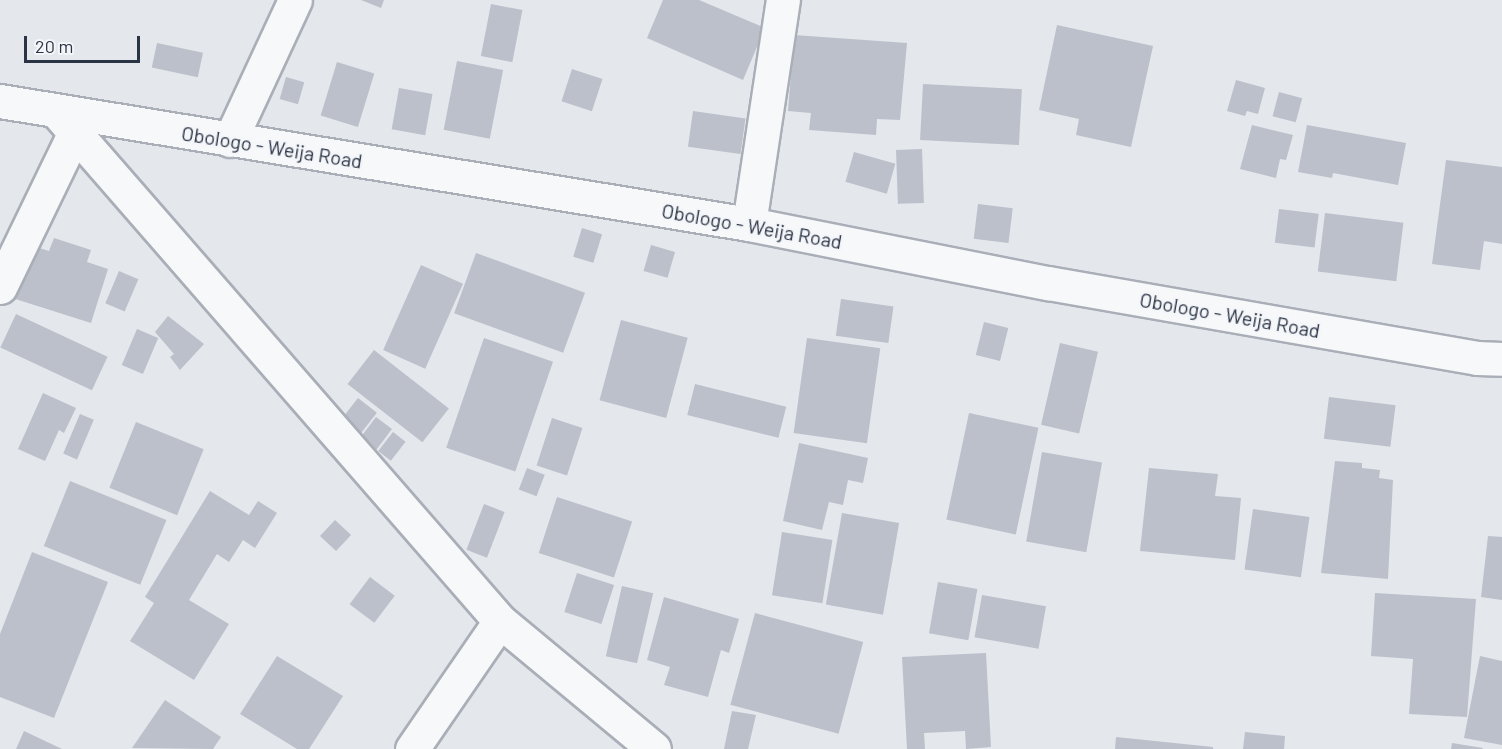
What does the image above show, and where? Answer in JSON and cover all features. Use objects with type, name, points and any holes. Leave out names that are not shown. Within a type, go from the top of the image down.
[{"type":"street","points":[[230,140],[295,0]]},
{"type":"street","points":[[749,224],[783,0]]},
{"type":"street","name":"Obologo - Weija Road","points":[[0,101],[65,122],[230,140],[749,224],[1059,285],[1477,358],[1502,359]]},
{"type":"street","points":[[0,287],[65,122],[500,621],[654,749]]},
{"type":"street","points":[[412,749],[500,621]]},
{"type":"building","points":[[361,0],[384,0],[381,8]]},
{"type":"building","points":[[663,0],[699,0],[765,28],[743,80],[647,38]]},
{"type":"building","points":[[491,4],[522,10],[512,62],[481,56]]},
{"type":"building","points":[[1057,25],[1153,46],[1131,147],[1076,135],[1079,119],[1039,110]]},
{"type":"building","points":[[794,35],[907,43],[900,120],[877,119],[876,135],[809,130],[811,113],[788,111]]},
{"type":"building","points":[[157,43],[203,53],[198,77],[152,67]]},
{"type":"building","points":[[457,61],[503,70],[490,139],[444,130]]},
{"type":"building","points":[[337,62],[374,73],[358,127],[321,116]]},
{"type":"building","points":[[572,69],[602,79],[592,111],[561,101]]},
{"type":"building","points":[[286,77],[304,82],[298,104],[280,99]]},
{"type":"building","points":[[1236,80],[1265,88],[1258,114],[1247,111],[1245,116],[1227,111]]},
{"type":"building","points":[[923,84],[1022,89],[1019,145],[920,140]]},
{"type":"building","points":[[399,88],[432,94],[425,135],[392,129]]},
{"type":"building","points":[[1279,92],[1302,98],[1296,122],[1273,116]]},
{"type":"building","points":[[693,111],[745,118],[740,154],[688,147]]},
{"type":"building","points":[[1252,125],[1293,135],[1286,160],[1280,159],[1276,178],[1240,169]]},
{"type":"building","points":[[1307,125],[1406,143],[1398,185],[1333,173],[1332,178],[1298,172]]},
{"type":"building","points":[[922,149],[924,203],[898,204],[896,150]]},
{"type":"building","points":[[854,152],[895,164],[887,194],[845,182]]},
{"type":"building","points":[[1446,160],[1502,167],[1502,244],[1484,241],[1480,270],[1432,264]]},
{"type":"building","points":[[978,204],[1013,208],[1008,243],[974,239]]},
{"type":"building","points":[[1279,209],[1319,214],[1315,248],[1275,243]]},
{"type":"building","points":[[1325,213],[1403,223],[1396,281],[1318,272]]},
{"type":"building","points":[[582,228],[602,234],[593,263],[573,257]]},
{"type":"building","points":[[54,238],[91,250],[87,262],[108,269],[91,323],[9,297],[26,244],[49,251]]},
{"type":"building","points":[[651,245],[675,252],[668,278],[644,271]]},
{"type":"building","points":[[476,253],[585,293],[563,353],[454,313]]},
{"type":"building","points":[[421,265],[463,284],[425,369],[383,350]]},
{"type":"building","points":[[119,271],[138,279],[125,311],[105,303]]},
{"type":"building","points":[[841,299],[893,306],[888,343],[836,336]]},
{"type":"building","points":[[16,314],[108,357],[92,390],[0,348]]},
{"type":"building","points":[[168,316],[204,344],[180,370],[170,357],[174,354],[155,332]]},
{"type":"building","points":[[621,320],[688,338],[666,418],[600,400]]},
{"type":"building","points":[[984,322],[1008,328],[1000,361],[976,355]]},
{"type":"building","points":[[137,329],[158,338],[143,374],[122,365]]},
{"type":"building","points":[[484,338],[553,362],[515,471],[446,448]]},
{"type":"building","points":[[807,338],[880,348],[867,443],[794,433]]},
{"type":"building","points":[[1060,343],[1098,352],[1079,434],[1041,425]]},
{"type":"building","points":[[374,350],[449,408],[422,442],[348,384]]},
{"type":"building","points":[[695,384],[786,407],[778,438],[687,415]]},
{"type":"building","points":[[43,393],[76,408],[64,433],[59,430],[45,461],[18,449]]},
{"type":"building","points":[[1329,397],[1396,405],[1390,447],[1324,439]]},
{"type":"building","points":[[358,398],[377,413],[360,435],[341,420]]},
{"type":"building","points":[[969,413],[1038,428],[1016,534],[946,520]]},
{"type":"building","points":[[80,414],[94,420],[77,459],[63,454]]},
{"type":"building","points":[[376,417],[392,429],[376,450],[360,438]]},
{"type":"building","points":[[552,418],[582,428],[567,475],[537,466]]},
{"type":"building","points":[[136,422],[204,449],[177,515],[109,488]]},
{"type":"building","points":[[393,432],[406,442],[391,461],[378,451]]},
{"type":"building","points":[[799,443],[868,458],[863,483],[848,480],[843,505],[829,502],[822,530],[783,521]]},
{"type":"building","points":[[1042,452],[1102,463],[1086,552],[1026,542]]},
{"type":"building","points":[[1335,461],[1362,463],[1362,468],[1380,470],[1379,478],[1393,480],[1388,579],[1321,573]]},
{"type":"building","points":[[527,468],[545,475],[536,496],[519,489]]},
{"type":"building","points":[[1149,468],[1218,474],[1215,496],[1241,498],[1235,560],[1140,551]]},
{"type":"building","points":[[70,481],[166,520],[140,585],[44,546]]},
{"type":"building","points":[[210,491],[249,515],[258,501],[277,513],[255,548],[243,540],[229,562],[217,554],[189,600],[229,624],[194,680],[130,641],[154,603],[145,597]]},
{"type":"building","points":[[557,497],[632,521],[614,578],[539,553]]},
{"type":"building","points":[[484,504],[505,512],[487,558],[466,550]]},
{"type":"building","points":[[1253,509],[1309,517],[1301,577],[1245,569]]},
{"type":"building","points":[[842,513],[899,523],[883,615],[826,605]]},
{"type":"building","points":[[335,520],[351,535],[336,551],[320,536]]},
{"type":"building","points":[[782,532],[832,540],[822,603],[772,595]]},
{"type":"building","points":[[1488,536],[1502,537],[1502,600],[1481,597]]},
{"type":"building","points":[[32,552],[108,582],[54,718],[0,697],[0,634]]},
{"type":"building","points":[[577,573],[614,585],[601,624],[564,612]]},
{"type":"building","points":[[370,577],[395,596],[374,623],[350,604]]},
{"type":"building","points":[[938,582],[977,589],[968,640],[929,633]]},
{"type":"building","points":[[622,586],[653,593],[637,663],[606,656]]},
{"type":"building","points":[[1375,593],[1476,599],[1467,717],[1409,714],[1413,659],[1371,656]]},
{"type":"building","points":[[982,595],[1046,606],[1039,649],[975,637]]},
{"type":"building","points":[[664,597],[739,619],[729,653],[721,650],[708,697],[664,685],[670,667],[647,660]]},
{"type":"building","points":[[755,613],[863,642],[839,734],[730,705]]},
{"type":"building","points":[[986,653],[991,747],[966,749],[965,731],[924,733],[925,749],[907,749],[902,657]]},
{"type":"building","points":[[277,656],[343,696],[309,749],[297,749],[240,714]]},
{"type":"building","points":[[1480,656],[1502,661],[1502,745],[1464,738]]},
{"type":"building","points":[[165,700],[221,737],[213,749],[132,748]]},
{"type":"building","points":[[732,711],[756,715],[748,749],[724,749]]},
{"type":"building","points":[[24,731],[62,749],[16,749]]},
{"type":"building","points":[[1245,732],[1285,736],[1284,749],[1243,749]]},
{"type":"building","points":[[1116,737],[1213,747],[1213,749],[1115,749]]},
{"type":"building","points":[[1452,743],[1483,748],[1451,749]]}]
